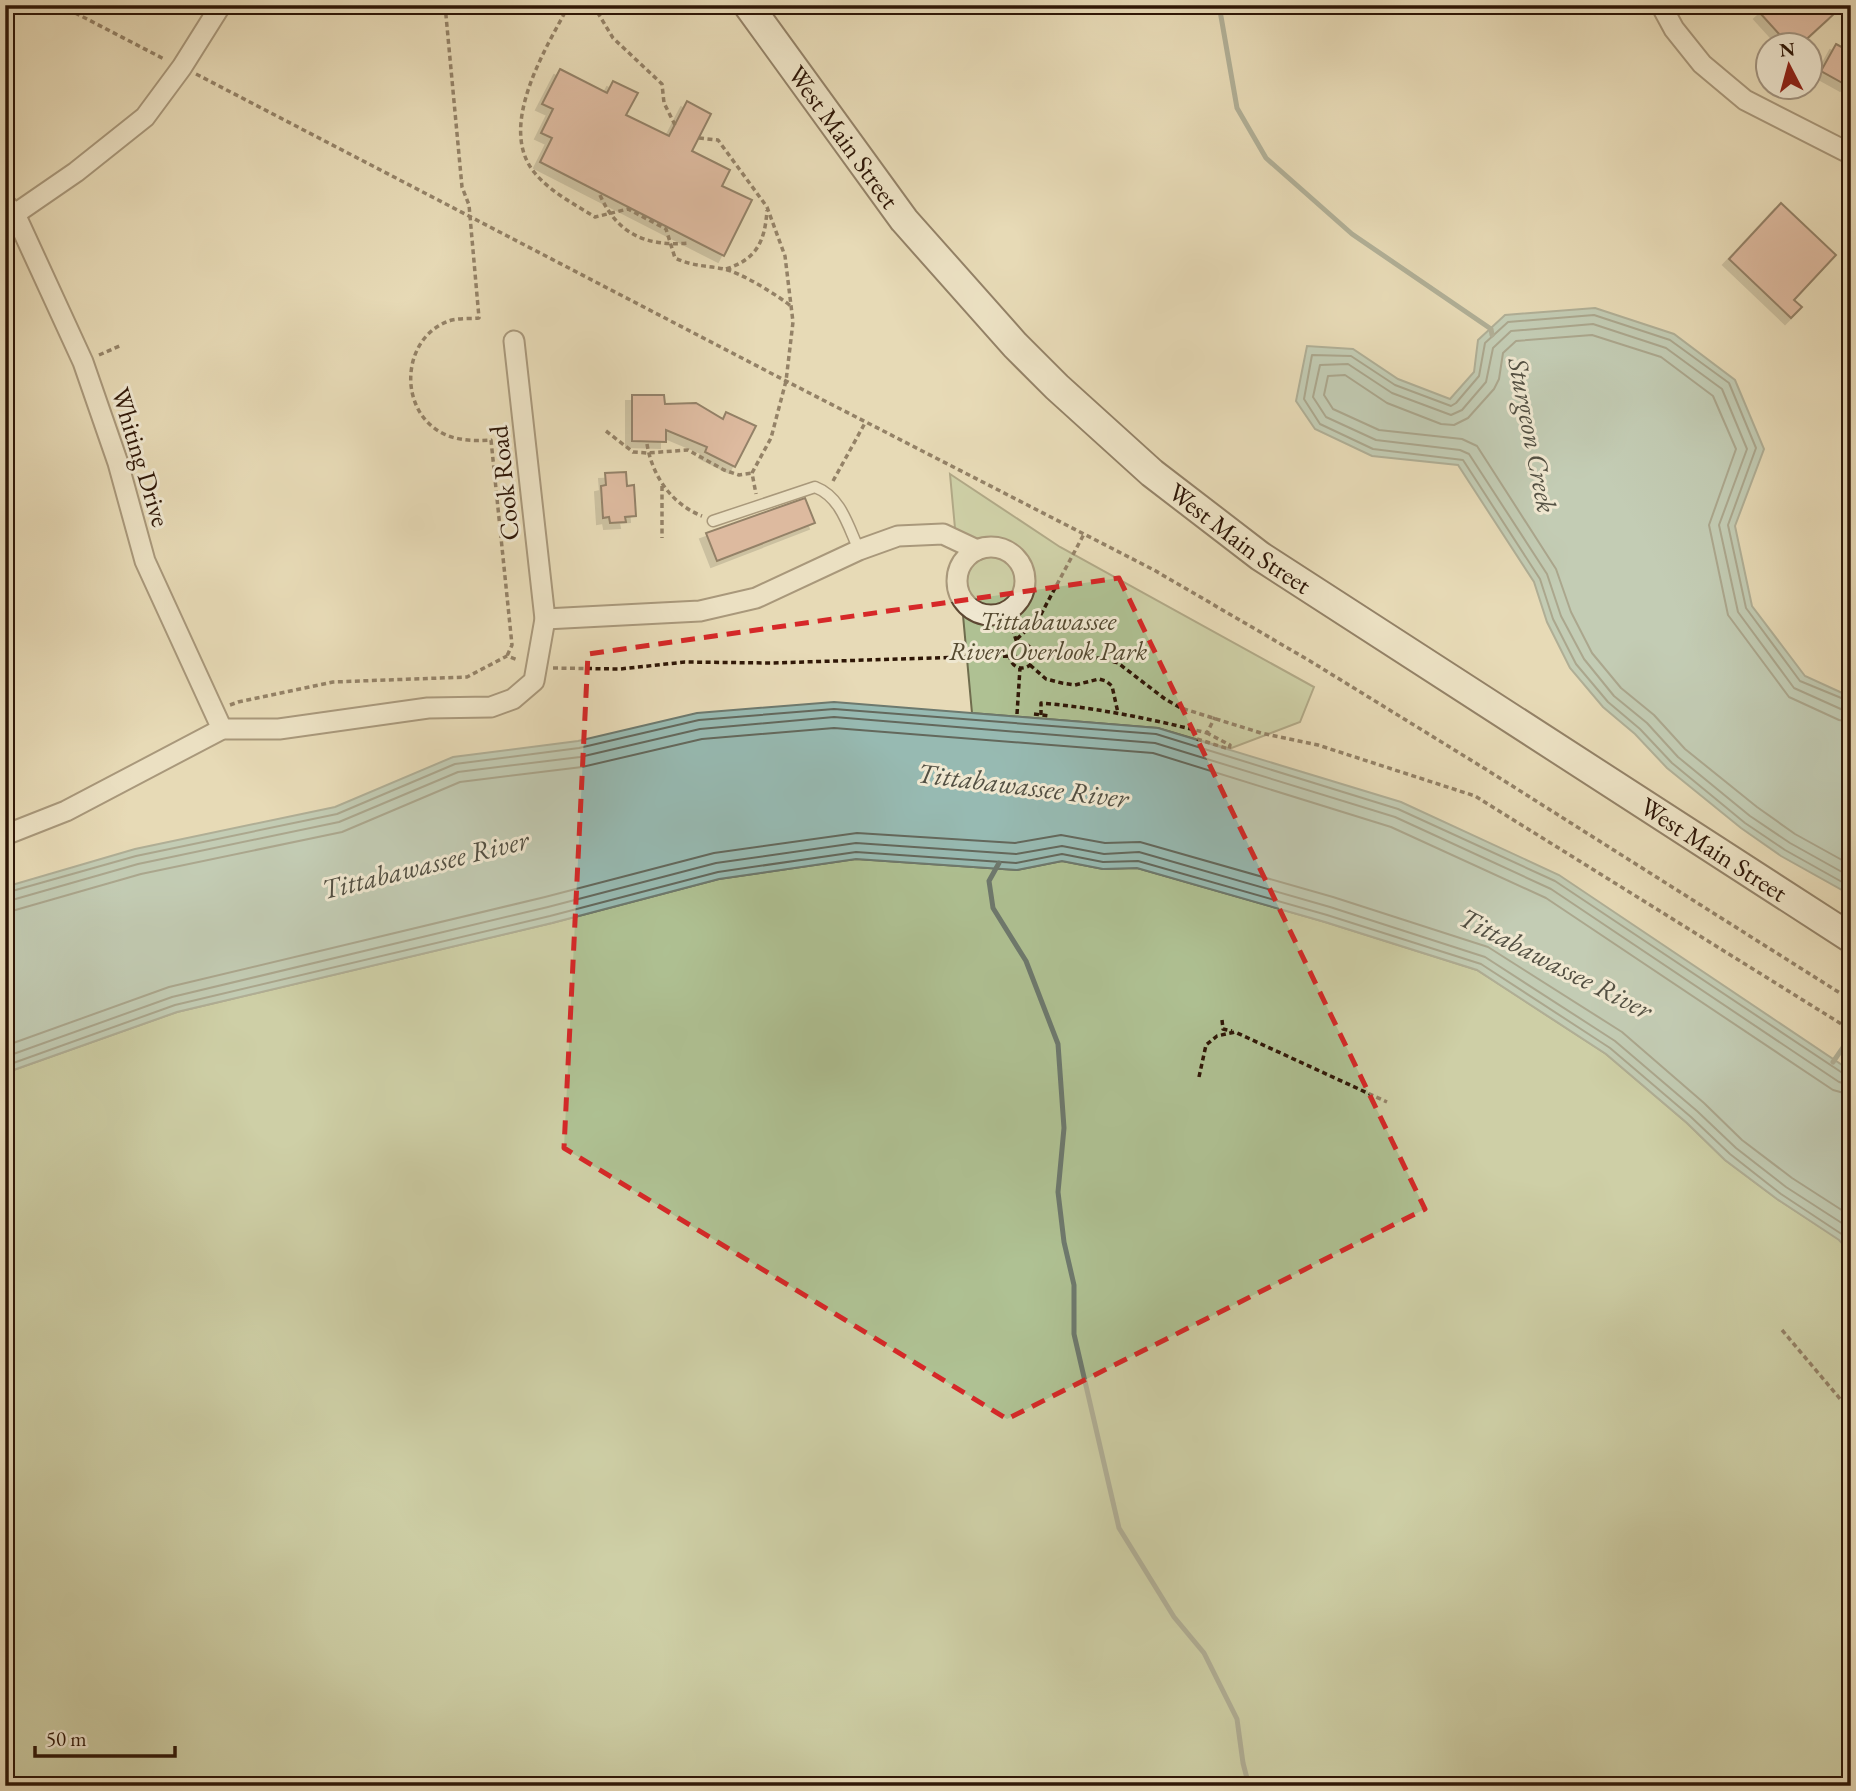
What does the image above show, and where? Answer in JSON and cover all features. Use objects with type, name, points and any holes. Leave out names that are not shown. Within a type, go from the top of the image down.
[{"type":"street","points":[[10,209],[76,172],[145,117],[182,67],[221,5]]},
{"type":"street","name":"West Main Street","points":[[748,5],[897,211],[929,249],[1056,387],[1152,473],[1271,563],[1851,938]]},
{"type":"street","points":[[1661,5],[1674,29],[1702,64],[1745,100],[1851,154]]},
{"type":"street","name":"Whiting Drive","points":[[10,209],[83,362],[118,463],[145,561],[219,721]]},
{"type":"street","name":"Cook Road","points":[[514,341],[545,619],[538,668]]},
{"type":"street","points":[[545,619],[700,611],[756,598],[859,550],[898,536],[943,534],[977,550]]},
{"type":"street","points":[[996,547],[1005,550],[1020,562],[1025,580],[1024,590],[1015,606],[1007,612],[998,615],[976,613],[966,606],[960,597],[956,586],[960,564],[977,550],[996,547]]},
{"type":"street","points":[[5,835],[66,811],[219,721],[279,729],[428,708],[491,707],[513,699],[534,681],[538,668]]},
{"type":"lane","points":[[713,521],[815,487],[827,492],[843,512],[859,550]]},
{"type":"path","points":[[60,5],[1154,570],[1310,661],[1851,1000]]},
{"type":"path","points":[[219,721],[238,702],[333,682],[467,677],[508,656],[512,645],[491,440],[471,441],[443,434],[421,416],[410,391],[409,375],[414,357],[423,341],[452,320],[479,318],[469,205],[462,187],[445,5]]},
{"type":"path","points":[[569,5],[544,52],[525,100],[521,128],[523,149],[533,171],[559,194],[595,217],[628,209],[666,229],[675,258],[693,266],[726,269],[780,296],[792,307]]},
{"type":"path","points":[[582,5],[598,13],[613,38],[662,84],[664,103],[675,125]]},
{"type":"path","points":[[699,138],[718,140],[767,207],[785,256],[793,321],[786,382],[771,438],[752,473],[759,506]]},
{"type":"path","points":[[600,195],[608,214],[647,241],[671,245],[689,243]]},
{"type":"path","points":[[726,269],[741,264],[757,250],[765,231],[767,207]]},
{"type":"path","points":[[83,362],[122,345]]},
{"type":"path","points":[[827,492],[865,422]]},
{"type":"path","points":[[606,431],[633,452],[688,450],[724,470],[739,475],[752,473]]},
{"type":"path","points":[[647,444],[650,463],[673,497],[696,514],[713,521]]},
{"type":"path","points":[[662,484],[662,538]]},
{"type":"path","points":[[1017,639],[1040,618],[1084,534]]},
{"type":"path","points":[[1007,612],[1018,646]]},
{"type":"path","points":[[1018,646],[1029,647],[1034,658],[1030,665],[1020,668],[1013,664],[1010,657],[1012,650],[1018,646]]},
{"type":"path","points":[[508,656],[538,668],[620,669],[685,662],[1101,657],[1118,663],[1164,699],[1181,708],[1261,733],[1318,745],[1475,796],[1851,1030]]},
{"type":"path","points":[[1030,665],[1046,679],[1062,683],[1075,685],[1099,679],[1106,681],[1112,686],[1118,713]]},
{"type":"path","points":[[1017,714],[1020,668]]},
{"type":"path","points":[[1041,715],[1041,703],[1118,713],[1207,733],[1230,745],[1229,749],[1197,739]]},
{"type":"path","points":[[1034,714],[1049,716]]},
{"type":"path","points":[[1207,733],[1214,717]]},
{"type":"path","points":[[1222,1020],[1223,1029],[1235,1032],[1387,1102]]},
{"type":"path","points":[[1199,1077],[1206,1045],[1217,1036],[1235,1032]]},
{"type":"path","points":[[1782,1330],[1841,1400]]},
{"type":"highlighted area","points":[[1119,578],[1425,1209],[1007,1419],[564,1148],[588,654]]},
{"type":"green space","name":"Tittabawassee River Overlook Park","points":[[950,474],[1060,547],[1314,687],[1300,722],[1229,749],[1158,728],[972,713]]},
{"type":"green space","points":[[856,859],[1017,870],[1062,861],[1103,869],[1137,868],[1325,922],[1477,970],[1606,1054],[1687,1123],[1725,1160],[1777,1199],[1840,1240],[1851,1253],[1851,1786],[5,1786],[5,1073],[177,1012],[552,923],[719,879]]},
{"type":"water","points":[[1595,308],[1674,334],[1735,380],[1764,449],[1735,526],[1752,606],[1805,676],[1851,697],[1851,895],[1781,856],[1741,828],[1667,768],[1635,734],[1603,707],[1570,668],[1547,622],[1534,582],[1458,465],[1372,456],[1315,429],[1296,401],[1307,346],[1353,349],[1398,379],[1450,399],[1474,372],[1478,340],[1505,315]]},
{"type":"water","name":"Tittabawassee River","points":[[834,702],[1158,728],[1401,802],[1559,875],[1851,1071],[1851,1253],[1839,1240],[1725,1160],[1687,1123],[1606,1054],[1477,970],[1325,922],[1137,868],[1103,869],[1062,861],[1017,870],[856,859],[719,879],[552,923],[177,1012],[5,1073],[5,887],[135,849],[335,807],[453,757],[578,741],[697,713]]},
{"type":"building","points":[[1769,5],[1827,5],[1835,13],[1814,32],[1777,32],[1760,13]]},
{"type":"building","points":[[1836,44],[1851,52],[1851,76],[1846,85],[1825,73],[1825,64]]},
{"type":"building","points":[[560,69],[607,93],[613,81],[638,93],[626,115],[669,136],[687,101],[711,114],[692,151],[730,170],[722,186],[752,200],[724,256],[540,162],[552,138],[541,133],[553,109],[542,104]]},
{"type":"building","points":[[1781,203],[1836,255],[1794,300],[1802,307],[1791,318],[1729,259]]},
{"type":"building","points":[[632,395],[664,395],[665,404],[696,403],[723,419],[726,412],[756,426],[735,467],[705,452],[707,447],[666,430],[666,442],[632,441]]},
{"type":"building","points":[[626,472],[627,486],[634,485],[636,516],[625,517],[626,522],[610,523],[609,517],[603,518],[601,486],[606,485],[605,473]]},
{"type":"building","points":[[805,498],[815,523],[717,561],[706,533]]},
{"type":"waterway","name":"Sturgeon Creek","points":[[1219,5],[1237,108],[1266,158],[1352,234],[1491,329],[1492,335]]},
{"type":"waterway","points":[[999,863],[989,881],[993,908],[1026,961],[1058,1044],[1064,1128],[1058,1192],[1064,1242],[1074,1285],[1074,1334],[1119,1528],[1174,1617],[1204,1653],[1237,1719],[1249,1786]]},
{"type":"waterway","name":"Sturgeon Creek","points":[[1833,1062],[1851,1036]]}]
